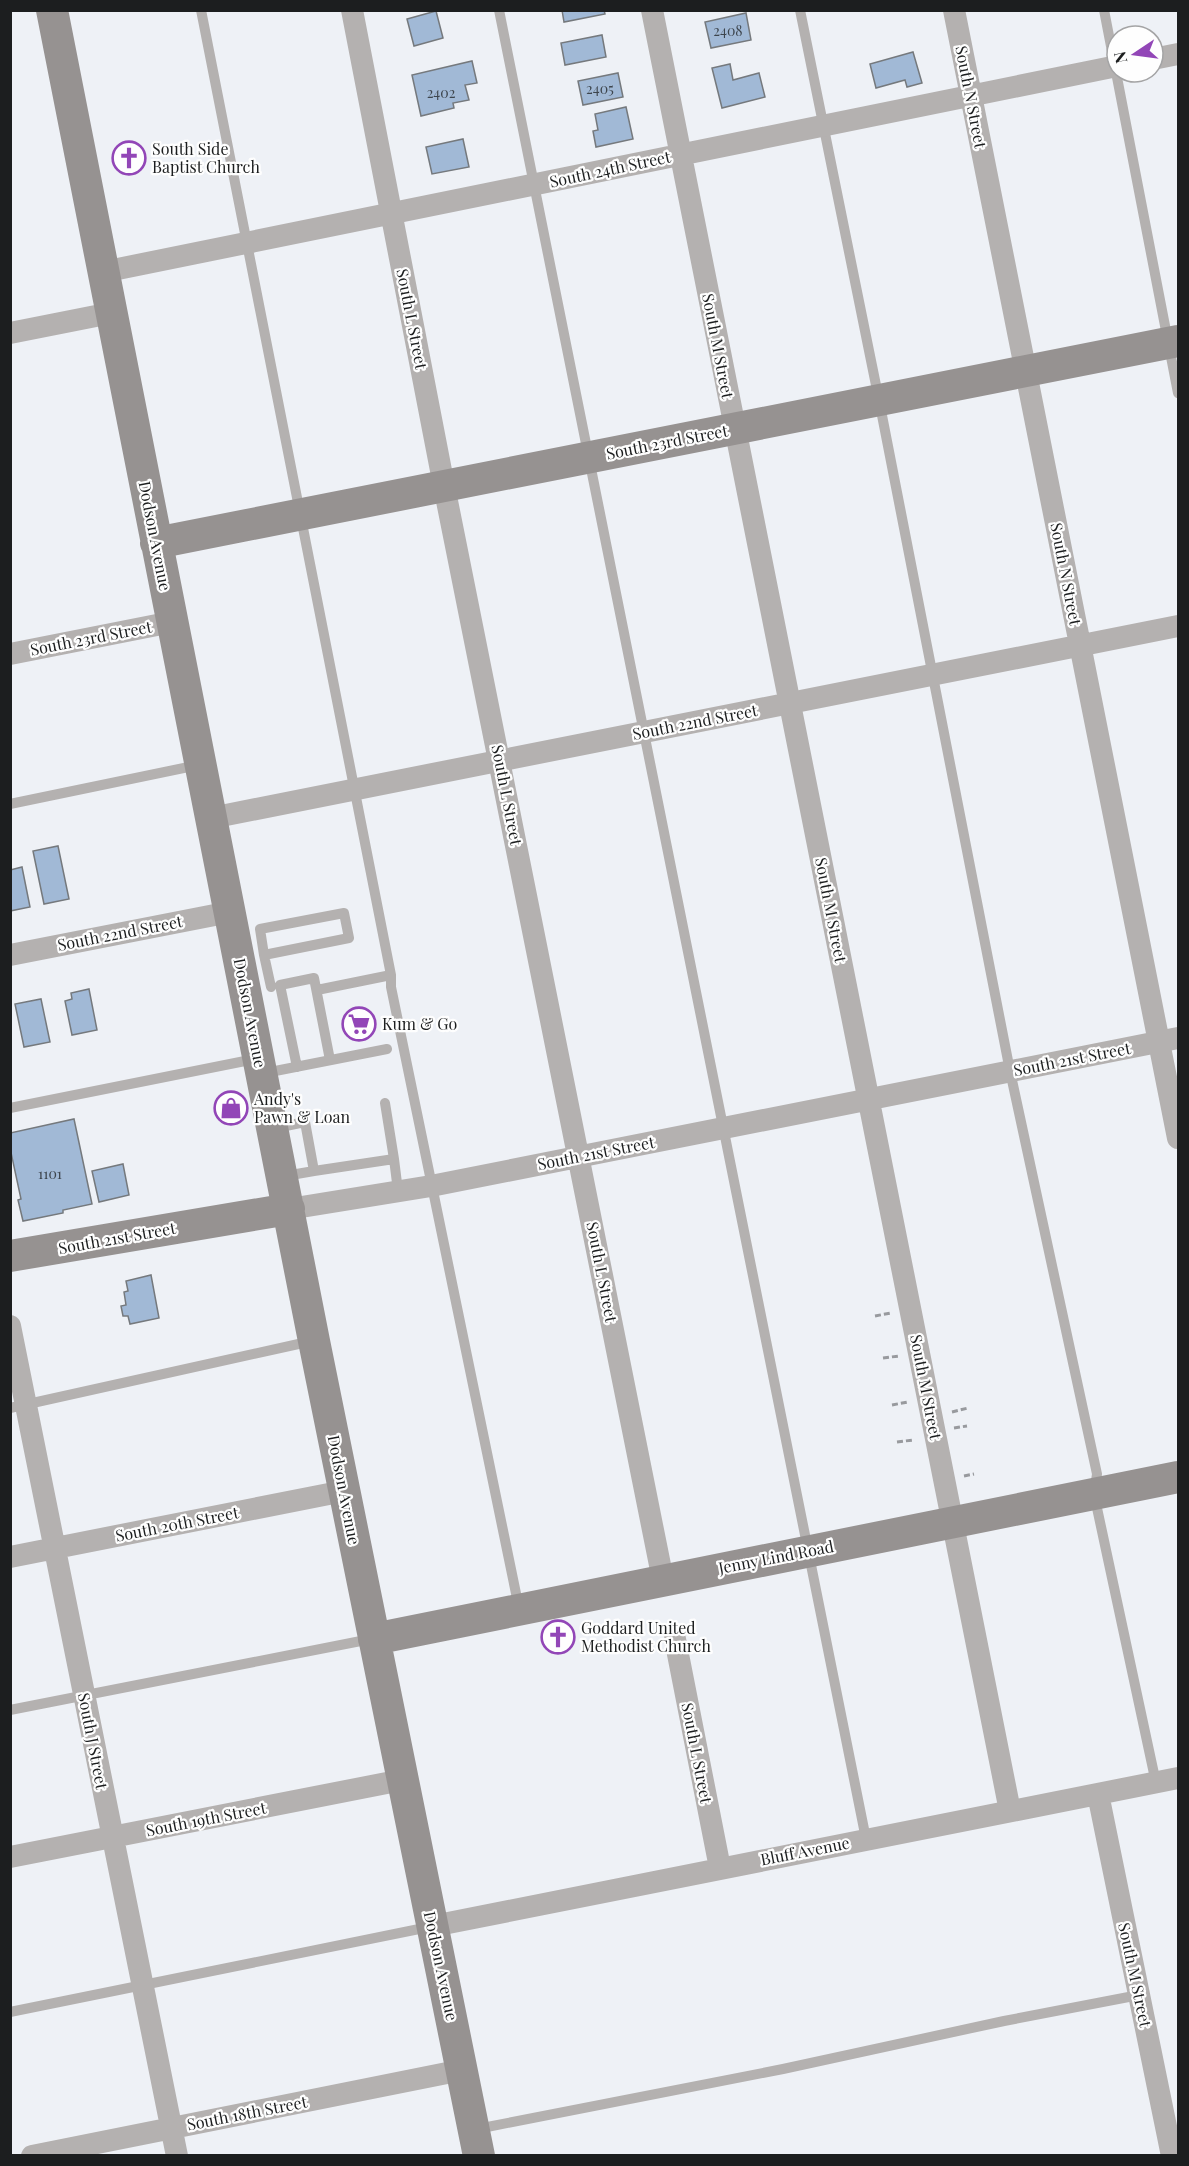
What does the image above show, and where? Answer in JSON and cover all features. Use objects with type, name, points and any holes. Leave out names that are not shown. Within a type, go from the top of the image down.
[{"type":"street","name":"Dodson Avenue","points":[[52,10],[230,912],[252,944],[263,989],[260,1066],[402,1780],[477,2143]]},
{"type":"street","name":"South L Street","points":[[352,10],[444,486],[663,1580]]},
{"type":"street","name":"South M Street","points":[[652,10],[1010,1810]]},
{"type":"street","name":"South N Street","points":[[954,10],[1080,646],[1169,1040],[1179,1138]]},
{"type":"street","name":"South 24th Street","points":[[103,272],[1105,68]]},
{"type":"street","points":[[10,333],[111,313]]},
{"type":"street","name":"South 23rd Street","points":[[156,543],[1174,342]]},
{"type":"street","name":"South 23rd Street","points":[[10,654],[172,622]]},
{"type":"street","name":"South 22nd Street","points":[[211,818],[1179,626]]},
{"type":"street","name":"South 22nd Street","points":[[10,955],[230,912]]},
{"type":"street","name":"South 21st Street","points":[[10,1257],[431,1186],[1169,1040]]},
{"type":"street","name":"South J Street","points":[[10,1326],[19,1406],[55,1549],[177,2156]]},
{"type":"street","name":"Jenny Lind Road","points":[[374,1639],[1179,1478]]},
{"type":"street","name":"South 20th Street","points":[[10,1557],[344,1491]]},
{"type":"street","name":"South L Street","points":[[675,1639],[720,1868]]},
{"type":"street","name":"Bluff Avenue","points":[[433,1926],[1179,1778]]},
{"type":"street","name":"South 19th Street","points":[[10,1857],[402,1780]]},
{"type":"street","name":"South M Street","points":[[1098,1794],[1172,2156]]},
{"type":"street","name":"South 18th Street","points":[[32,2156],[462,2070]]},
{"type":"lane","points":[[201,10],[302,514],[391,975],[391,987],[519,1609]]},
{"type":"lane","points":[[499,10],[642,733],[866,1839]]},
{"type":"lane","points":[[800,10],[1010,1071],[1097,1474],[1094,1494],[1156,1783]]},
{"type":"lane","points":[[1120,84],[1174,342],[1179,393]]},
{"type":"lane","points":[[10,804],[200,764]]},
{"type":"lane","points":[[344,913],[349,938],[252,944],[260,929],[344,913]]},
{"type":"lane","points":[[317,990],[391,975]]},
{"type":"lane","points":[[297,1067],[263,989],[314,978],[330,1060]]},
{"type":"lane","points":[[10,1108],[260,1066],[297,1067],[387,1049]]},
{"type":"lane","points":[[385,1103],[398,1191]]},
{"type":"lane","points":[[273,1129],[305,1122],[314,1171]]},
{"type":"lane","points":[[282,1176],[394,1159]]},
{"type":"lane","points":[[19,1406],[314,1341]]},
{"type":"lane","points":[[10,1710],[374,1639]]},
{"type":"lane","points":[[10,2012],[433,1926]]},
{"type":"lane","points":[[477,2143],[783,2068],[1139,1995]]},
{"type":"path","points":[[897,1442],[913,1440]]},
{"type":"building","points":[[562,10],[604,10],[605,14],[564,22]]},
{"type":"building","points":[[436,11],[443,38],[414,46],[407,19]]},
{"type":"building","points":[[746,13],[751,40],[711,48],[705,22]]},
{"type":"building","points":[[602,35],[606,57],[565,65],[561,43]]},
{"type":"building","points":[[913,52],[922,83],[907,87],[905,80],[876,88],[870,64]]},
{"type":"building","points":[[472,61],[477,83],[465,85],[469,100],[453,103],[454,108],[421,116],[412,75]]},
{"type":"building","points":[[730,64],[733,80],[759,73],[765,97],[722,108],[712,68]]},
{"type":"building","points":[[618,73],[623,97],[583,105],[578,81]]},
{"type":"building","points":[[626,107],[633,139],[596,147],[593,131],[598,130],[595,114]]},
{"type":"building","points":[[463,139],[469,167],[432,174],[426,147]]},
{"type":"building","points":[[58,846],[69,899],[44,904],[33,851]]},
{"type":"building","points":[[22,867],[30,907],[10,911],[10,870]]},
{"type":"building","points":[[89,989],[97,1030],[72,1035],[65,1001],[72,999],[71,993]]},
{"type":"building","points":[[41,999],[50,1042],[24,1047],[15,1004]]},
{"type":"building","points":[[74,1119],[92,1204],[63,1210],[63,1213],[23,1221],[18,1200],[21,1199],[10,1148],[10,1133]]},
{"type":"building","points":[[123,1164],[129,1195],[99,1202],[92,1171]]},
{"type":"building","points":[[151,1275],[159,1318],[130,1324],[128,1316],[123,1316],[121,1306],[126,1305],[124,1292],[128,1291],[126,1281]]},
{"type":"place","name":"South Side Baptist Church","points":[[129,158]]},
{"type":"place","name":"Kum & Go","points":[[359,1024]]},
{"type":"place","name":"Andy's Pawn & Loan","points":[[231,1108]]},
{"type":"place","name":"Goddard United Methodist Church","points":[[558,1637]]}]
